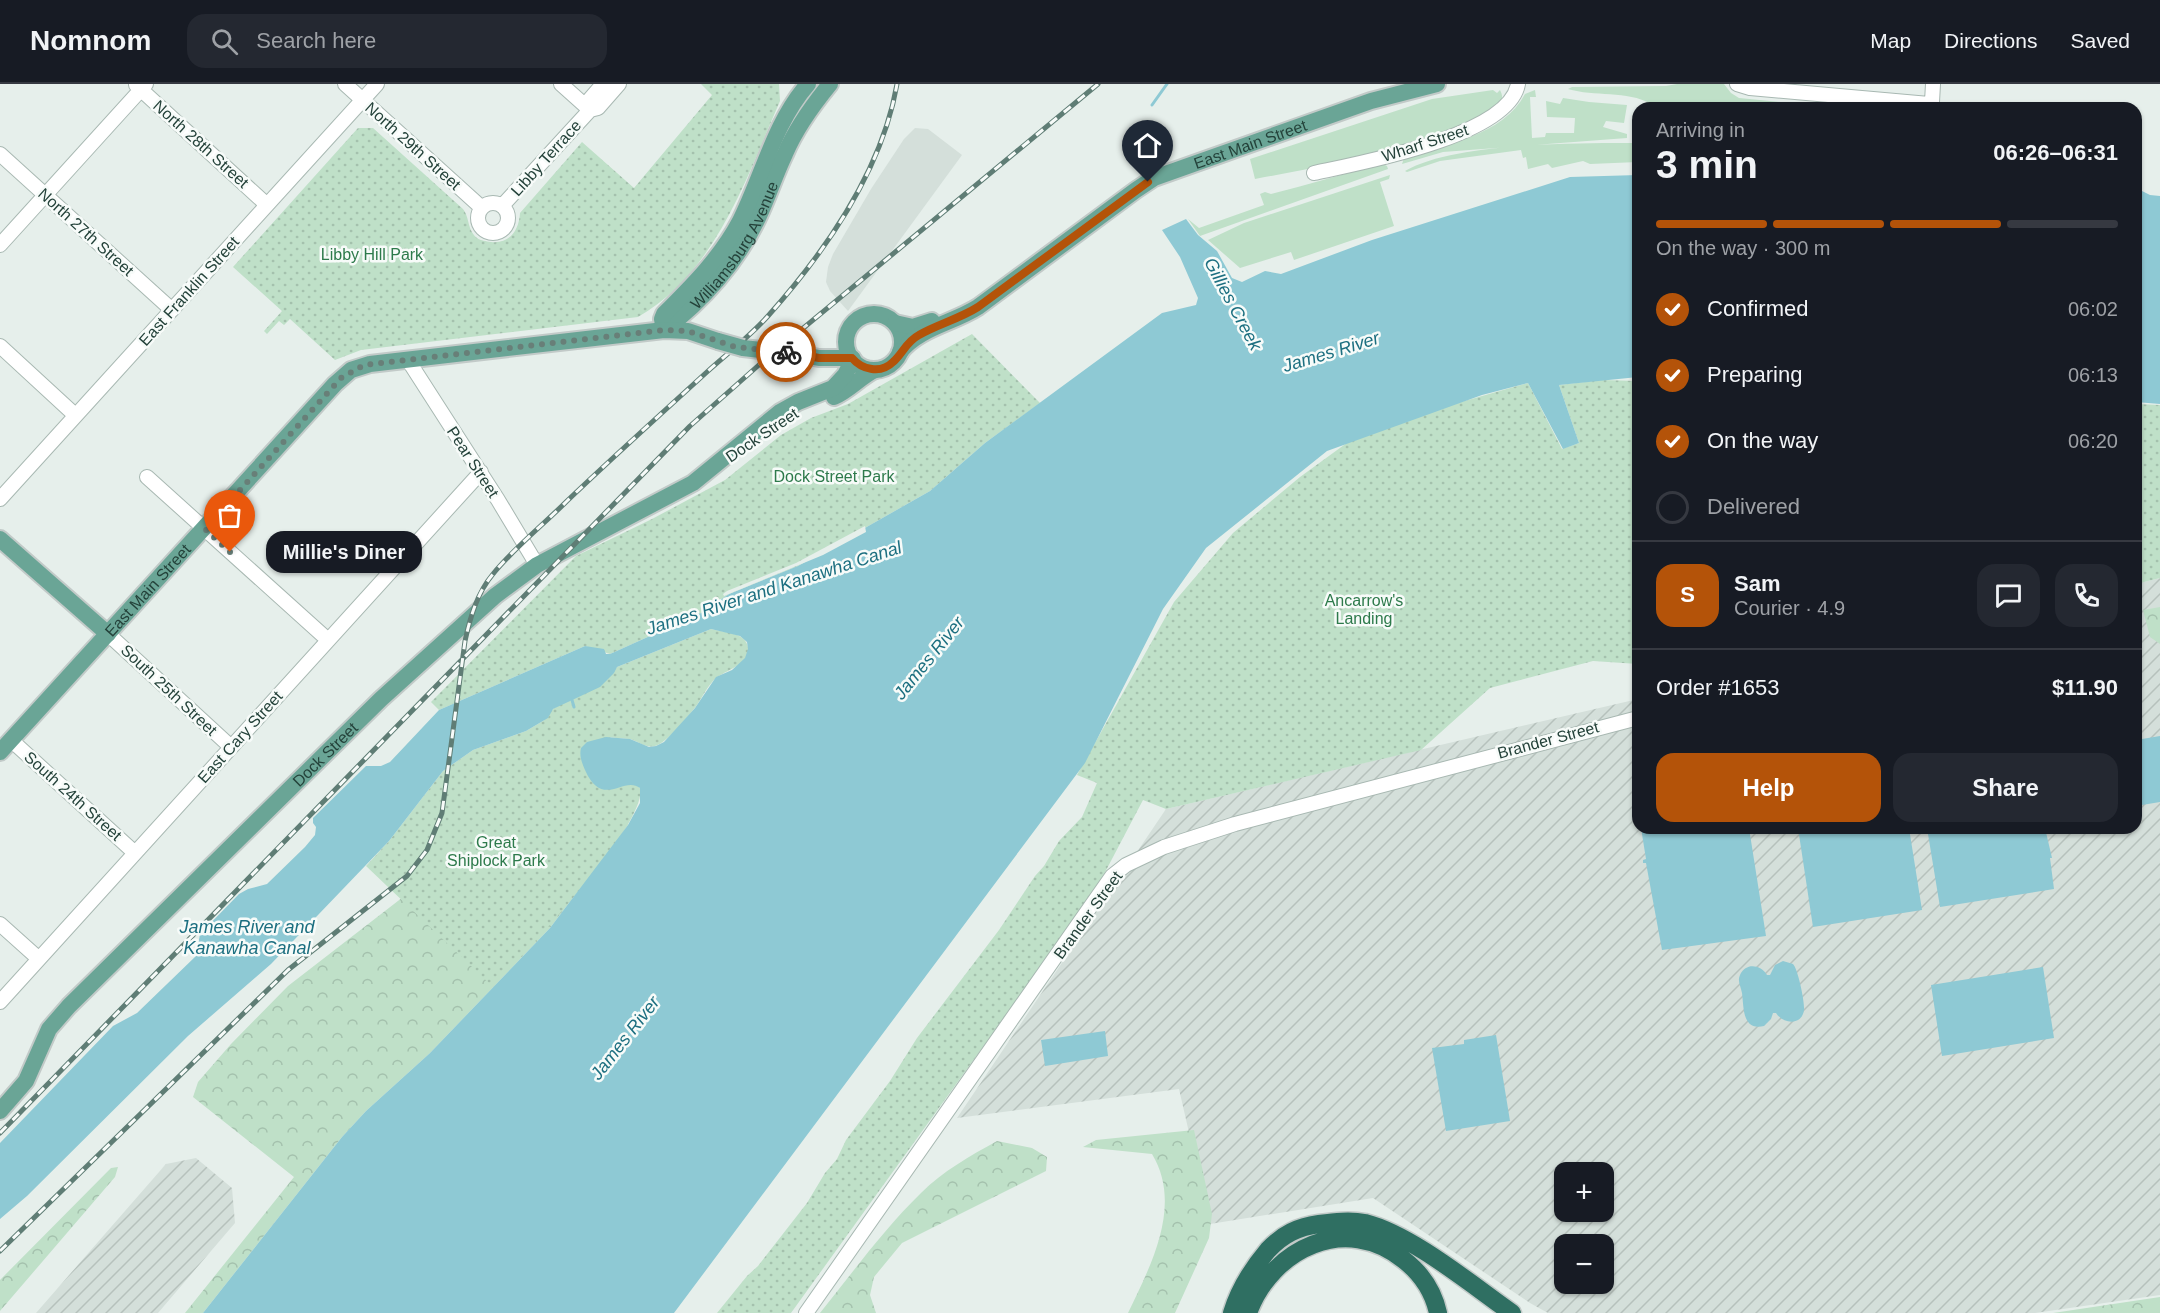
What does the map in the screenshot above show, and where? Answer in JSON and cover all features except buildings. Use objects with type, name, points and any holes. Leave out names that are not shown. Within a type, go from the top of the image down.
[{"type":"highway","points":[[1232,1313],[1247,1278],[1263,1256],[1285,1235],[1304,1226],[1350,1221],[1373,1226],[1420,1249],[1512,1313]]},
{"type":"highway","points":[[1248,1313],[1265,1281],[1285,1259],[1316,1243],[1340,1239],[1374,1243],[1405,1261],[1419,1273],[1429,1287],[1438,1313]]},
{"type":"main road","name":"Williamsburg Avenue","points":[[664,330],[685,314],[712,287],[742,246],[759,217],[791,140],[806,90],[830,84]]},
{"type":"main road","name":"East Main Street","points":[[895,324],[909,327],[920,326],[964,306],[1134,181],[1152,171],[1370,94],[1392,84]]},
{"type":"main road","name":"East Main Street","points":[[900,352],[918,335],[978,307],[1154,178],[1378,99],[1437,84]]},
{"type":"main road","points":[[867,315],[881,315],[895,324],[901,334],[900,352],[887,367],[875,370],[864,368],[852,359],[847,343],[849,333],[857,321],[867,315]]},
{"type":"main road","name":"East Main Street","points":[[6,746],[341,378],[364,365],[664,330],[688,331],[743,348],[804,354],[819,358],[852,359]]},
{"type":"main road","name":"East Main Street","points":[[804,354],[831,347],[849,333]]},
{"type":"main road","name":"Dock Street","points":[[713,468],[734,448],[780,412],[804,399],[833,388],[845,375],[852,359]]},
{"type":"main road","name":"Dock Street","points":[[0,1111],[26,1082],[49,1029],[69,1006],[381,699],[495,596],[537,565],[684,488],[737,453],[792,412],[840,394],[863,375],[875,370]]},
{"type":"main road","points":[[0,539],[108,634]]},
{"type":"street","name":"North 29th Street","points":[[345,84],[482,208]]},
{"type":"street","name":"East Franklin Street","points":[[0,499],[377,84]]},
{"type":"street","points":[[561,84],[590,110]]},
{"type":"street","name":"Libby Terrace","points":[[590,110],[589,100],[603,84]]},
{"type":"street","name":"Libby Terrace","points":[[502,206],[590,110],[598,108],[619,84]]},
{"type":"street","name":"Wharf Street","points":[[1314,173],[1407,150],[1466,131],[1505,108],[1513,99],[1518,84]]},
{"type":"street","points":[[1737,84],[1750,88],[1908,102]]},
{"type":"street","points":[[1930,102],[1933,84]]},
{"type":"street","points":[[0,245],[46,196],[141,86]]},
{"type":"street","name":"North 28th Street","points":[[141,86],[267,205]]},
{"type":"street","name":"North 27th Street","points":[[0,154],[172,310]]},
{"type":"street","points":[[489,203],[502,206],[507,215],[506,225],[499,232],[484,230],[478,222],[482,208],[489,203]]},
{"type":"street","points":[[0,346],[75,415]]},
{"type":"street","name":"Pear Street","points":[[408,360],[481,472],[537,565]]},
{"type":"street","name":"East Cary Street","points":[[0,1002],[481,472]]},
{"type":"street","points":[[147,477],[328,640]]},
{"type":"street","name":"South 25th Street","points":[[108,634],[231,747]]},
{"type":"street","name":"Brander Street","points":[[806,1313],[1112,876],[1126,864],[1164,847],[1235,824],[1632,720]]},
{"type":"street","name":"South 24th Street","points":[[6,746],[135,853]]},
{"type":"street","points":[[0,924],[39,959]]},
{"type":"shaded area","points":[[915,128],[928,129],[962,155],[848,311],[830,291],[826,282],[828,267],[833,254],[871,189],[904,139]]},
{"type":"shaded area","points":[[2160,578],[2160,1295],[2035,1313],[1548,1313],[1373,1198],[1210,1224],[1179,1089],[957,1118],[1166,809],[1632,700],[1632,834],[2142,834],[2142,582]]},
{"type":"shaded area","points":[[196,1158],[232,1188],[235,1223],[158,1313],[36,1313],[166,1164]]},
{"type":"green space","name":"Libby Hill Park","points":[[701,84],[779,84],[780,101],[741,192],[708,249],[688,275],[665,298],[638,317],[361,350],[335,360],[290,319],[284,325],[279,321],[267,334],[264,331],[282,311],[233,267],[358,128],[373,128],[463,209],[477,238],[498,242],[512,235],[518,225],[520,213],[582,142],[634,188],[712,95]]},
{"type":"green space","points":[[1724,84],[1731,93],[1739,98],[1780,102],[1646,102],[1621,95],[1568,89],[1572,87]]},
{"type":"green space","points":[[1493,90],[1497,93],[1500,90],[1501,92],[1502,99],[1499,105],[1455,130],[1431,139],[1356,159],[1255,179],[1250,159],[1432,99]]},
{"type":"green space","points":[[1535,90],[1536,97],[1530,97],[1532,138],[1545,137],[1546,133],[1574,133],[1575,118],[1547,117],[1546,101],[1560,104],[1563,98],[1627,105],[1624,123],[1606,121],[1603,127],[1627,134],[1627,138],[1443,152],[1402,164],[1404,158],[1454,143],[1488,129],[1515,108],[1525,94]]},
{"type":"green space","points":[[1583,143],[1632,143],[1632,162],[1590,164],[1583,161],[1552,168],[1548,164],[1528,169],[1526,157],[1523,158],[1521,150],[1440,161],[1405,171],[1427,161],[1485,149]]},
{"type":"green space","points":[[1383,164],[1388,169],[1200,236],[1188,219],[1199,228],[1264,205],[1260,194],[1265,192],[1271,194]]},
{"type":"green space","points":[[1390,175],[1389,179],[1380,182],[1394,226],[1294,260],[1291,252],[1240,268],[1208,240],[1244,223]]},
{"type":"green space","name":"Dock Street Park","points":[[972,334],[1040,403],[985,443],[930,491],[798,566],[729,594],[701,613],[610,654],[585,646],[439,710],[431,702],[576,556],[725,480],[781,435],[811,418],[848,404]]},
{"type":"green space","name":"Ancarrow's Landing","points":[[1602,380],[1632,381],[1632,664],[1593,661],[1490,688],[1421,750],[1166,809],[1143,800],[1102,878],[1063,936],[791,1313],[717,1313],[758,1266],[807,1203],[825,1173],[837,1159],[846,1140],[890,1081],[917,1038],[999,930],[1059,841],[1082,817],[1097,783],[1077,775],[1174,602],[1233,533],[1300,477],[1366,429],[1528,383],[1562,449],[1579,443],[1559,385]]},
{"type":"green space","points":[[2142,404],[2160,405],[2160,578],[2142,582]]},
{"type":"green space","points":[[2160,607],[2160,644],[2150,637],[2143,610]]},
{"type":"green space","name":"Great Shiplock Park","points":[[711,629],[731,633],[745,640],[747,656],[738,665],[713,681],[689,715],[660,744],[648,746],[629,739],[597,738],[630,784],[635,784],[640,788],[637,805],[625,830],[605,859],[554,921],[493,987],[366,866],[389,841],[443,771],[473,750],[526,731],[548,718],[553,709],[617,667]]},
{"type":"green space","points":[[600,687],[628,825],[550,928],[430,1053],[366,1111],[342,1137],[203,1313],[185,1313],[294,1177],[193,1097],[198,1082],[231,1044],[288,986],[416,887],[553,709]]},
{"type":"green space","points":[[1194,1130],[1212,1214],[1209,1238],[1175,1313],[1128,1313],[1146,1275],[1160,1235],[1165,1194],[1161,1174],[1152,1154],[1083,1147],[1096,1140]]},
{"type":"green space","points":[[997,1141],[1032,1148],[1047,1157],[1046,1171],[902,1243],[874,1277],[870,1295],[876,1313],[820,1313],[881,1236],[929,1185],[967,1158]]},
{"type":"green space","points":[[118,1167],[115,1177],[0,1311],[0,1280],[111,1168]]},
{"type":"green space","points":[[2160,1297],[2160,1313],[2053,1313]]},
{"type":"water","points":[[1632,175],[1632,378],[1559,385],[1579,443],[1563,449],[1528,383],[1482,395],[1327,451],[1206,548],[1163,609],[1085,763],[674,1313],[203,1313],[342,1137],[366,1111],[430,1053],[550,928],[628,825],[640,803],[640,788],[627,785],[606,790],[599,788],[592,782],[585,770],[581,748],[587,742],[606,737],[630,739],[649,747],[664,742],[695,708],[716,677],[732,670],[745,658],[748,649],[747,642],[740,636],[711,629],[617,667],[600,687],[553,709],[548,718],[526,731],[473,750],[443,771],[389,841],[271,964],[188,1036],[27,1196],[0,1219],[0,1143],[113,1026],[137,1013],[196,956],[200,934],[239,894],[267,884],[305,847],[315,835],[316,827],[313,818],[366,766],[381,766],[390,762],[439,710],[585,646],[604,649],[606,654],[610,654],[701,613],[729,594],[798,566],[930,491],[985,443],[1162,313],[1196,305],[1198,298],[1180,257],[1162,230],[1186,219],[1198,235],[1217,251],[1232,278],[1242,282],[1265,271],[1281,274],[1372,240],[1570,177]]},
{"type":"water","points":[[2142,191],[2160,196],[2160,404],[2142,402]]},
{"type":"water","points":[[2160,736],[2160,802],[2142,805],[2142,739]]},
{"type":"water","points":[[1642,834],[1750,834],[1766,936],[1662,950],[1646,863],[1643,863],[1646,859]]},
{"type":"water","points":[[1799,834],[1910,834],[1922,910],[1813,927]]},
{"type":"water","points":[[1928,834],[2046,834],[2052,858],[2050,858],[2054,889],[1940,907]]},
{"type":"water","points":[[1783,961],[1793,964],[1797,972],[1801,986],[1803,1015],[1792,1022],[1773,1013],[1764,1026],[1752,1025],[1748,1022],[1744,1011],[1739,977],[1746,968],[1754,966],[1770,975],[1775,965]]},
{"type":"water","points":[[2043,967],[2054,1038],[1942,1056],[1931,985]]},
{"type":"water","points":[[1105,1031],[1108,1056],[1045,1066],[1041,1040]]},
{"type":"water","points":[[1496,1035],[1510,1121],[1446,1131],[1432,1048],[1464,1044],[1464,1040]]},
{"type":"pier","points":[[865,526],[866,532],[823,555],[724,596],[723,594],[796,563]]},
{"type":"waterway","name":"Gillies Creek","points":[[1152,105],[1167,84]]},
{"type":"waterway","points":[[572,700],[574,707]]},
{"type":"railway","points":[[0,1251],[288,970],[407,876],[427,850],[442,813],[465,641],[478,597],[493,574],[519,546],[754,330],[790,291],[830,237],[865,178],[890,116],[897,84]]},
{"type":"railway","points":[[0,1133],[690,426],[760,364],[1098,84]]},
{"type":"way so far","points":[[230,552],[205,529],[341,378],[351,370],[364,365],[664,330],[688,331],[735,347],[786,352]]},
{"type":"place","name":"Millie's Diner","points":[[230,552]]},
{"type":"route","points":[[786,352],[819,358],[852,358],[864,368],[875,370],[887,367],[893,363],[912,339],[978,307],[1148,182]]},
{"type":"water label","name":"James River","points":[[1331,352]]},
{"type":"water label","name":"James River and Kanawha Canal","points":[[774,588]]},
{"type":"water label","name":"James River","points":[[929,658]]},
{"type":"water label","name":"James River and Kanawha Canal","points":[[247,937]]},
{"type":"water label","name":"James River","points":[[625,1038]]}]
